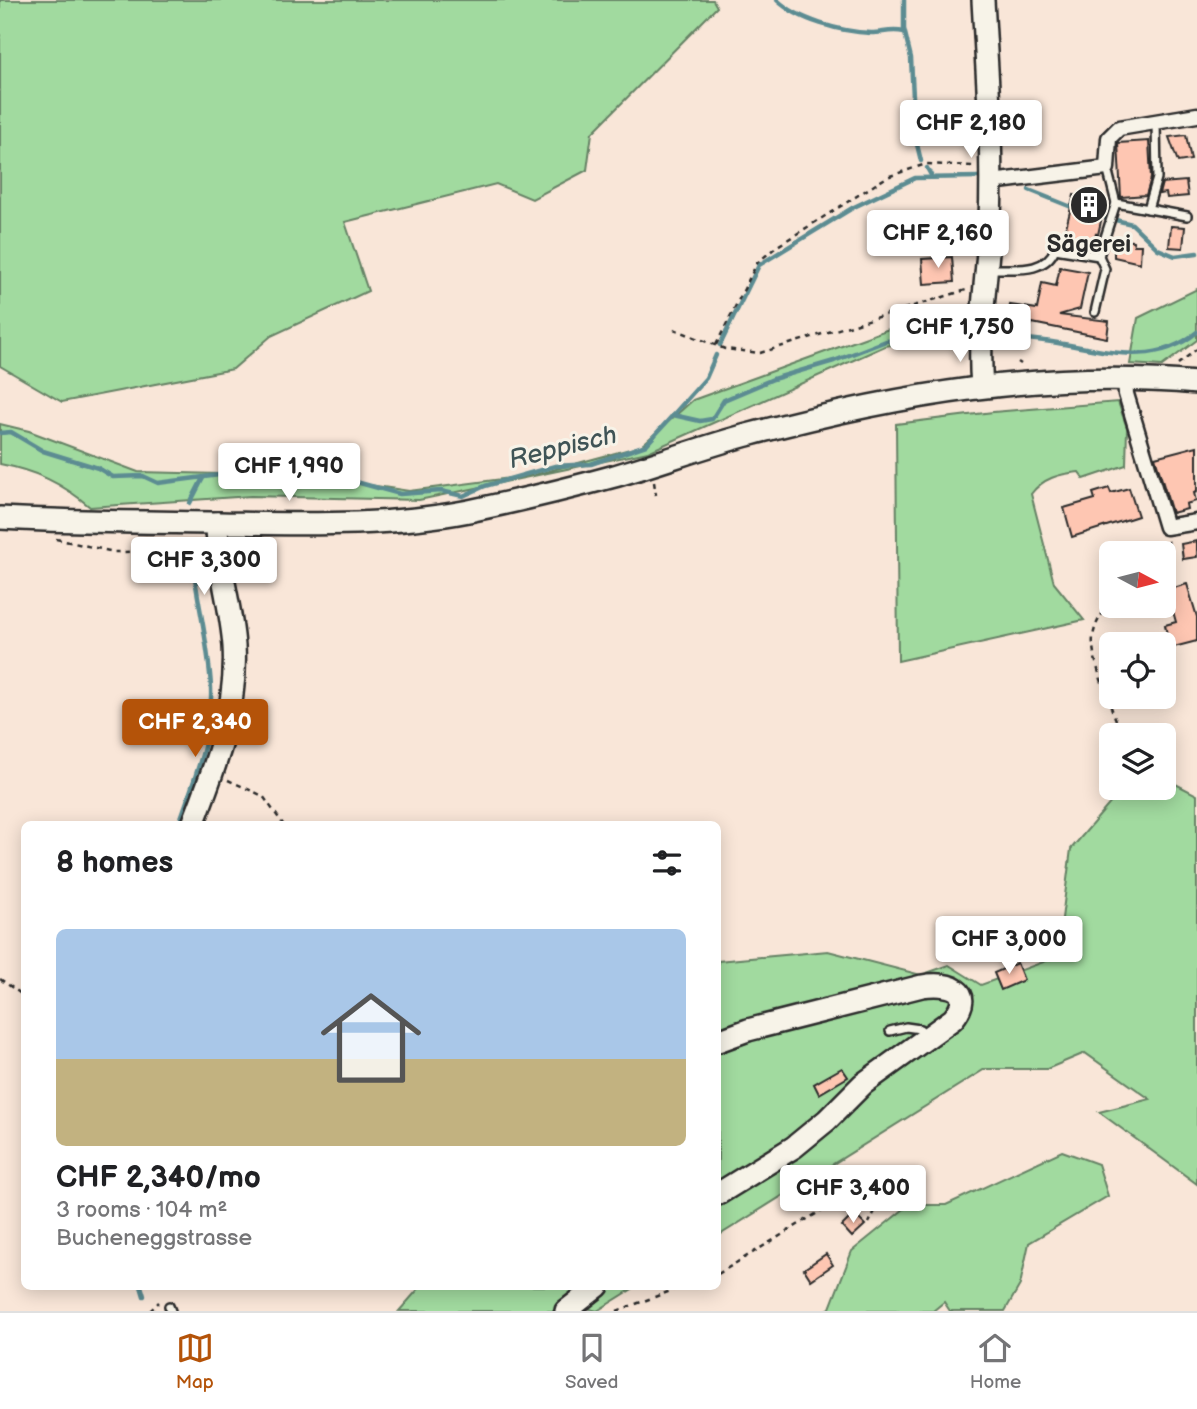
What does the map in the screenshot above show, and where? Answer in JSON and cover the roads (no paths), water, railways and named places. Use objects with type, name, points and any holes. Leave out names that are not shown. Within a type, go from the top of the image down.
[{"type":"main road","points":[[982,386],[992,175],[983,0]]},
{"type":"main road","points":[[0,518],[217,523],[351,522],[464,512],[587,484],[748,435],[931,394],[1040,380],[1125,379],[1197,383]]},
{"type":"main road","points":[[194,821],[227,723],[234,685],[232,628],[217,553],[217,523]]},
{"type":"main road","points":[[721,1040],[748,1030],[922,985],[940,983],[955,988],[961,1000],[958,1012],[863,1084],[827,1121],[794,1147],[721,1192]]},
{"type":"main road","points":[[566,1311],[593,1290]]},
{"type":"street","points":[[992,175],[1107,168],[1109,138],[1119,128],[1197,115]]},
{"type":"street","points":[[1125,379],[1127,398],[1166,527],[1197,522]]},
{"type":"lane","points":[[1148,209],[1157,178],[1156,122]]},
{"type":"lane","points":[[1096,312],[1105,269],[1099,256],[1116,204],[1107,168]]},
{"type":"lane","points":[[1116,204],[1187,216]]},
{"type":"lane","points":[[987,277],[1035,268],[1050,260],[1055,249],[1099,256]]},
{"type":"lane","points":[[890,1031],[906,1027],[920,1029],[927,1036]]},
{"type":"waterway","points":[[777,0],[808,19],[834,27],[871,33],[904,32]]},
{"type":"waterway","points":[[904,0],[904,29],[911,58],[915,136],[921,161]]},
{"type":"waterway","points":[[927,168],[932,177]]},
{"type":"waterway","points":[[720,345],[759,265],[854,207],[915,178],[980,177]]},
{"type":"waterway","points":[[1029,190],[1074,208]]},
{"type":"waterway","points":[[1099,216],[1132,224],[1158,249],[1175,256],[1197,253]]},
{"type":"waterway","name":"Reppisch","points":[[989,335],[1130,354],[1164,350],[1197,332]]},
{"type":"waterway","name":"Reppisch","points":[[0,433],[11,432],[43,451],[98,468],[113,477],[143,476],[158,483],[250,471],[287,480],[327,474],[400,494],[441,491],[463,496],[485,486],[555,466],[591,464],[646,445],[673,415],[700,421],[712,419],[724,400],[773,379],[834,361],[886,341],[977,334]]},
{"type":"waterway","points":[[673,415],[706,378],[716,355]]},
{"type":"waterway","points":[[190,503],[203,478]]},
{"type":"waterway","points":[[180,821],[206,740],[211,706],[208,654],[192,554]]},
{"type":"waterway","points":[[142,1290],[144,1296]]},
{"type":"place","name":"Sägerei","points":[[1089,205]]}]
